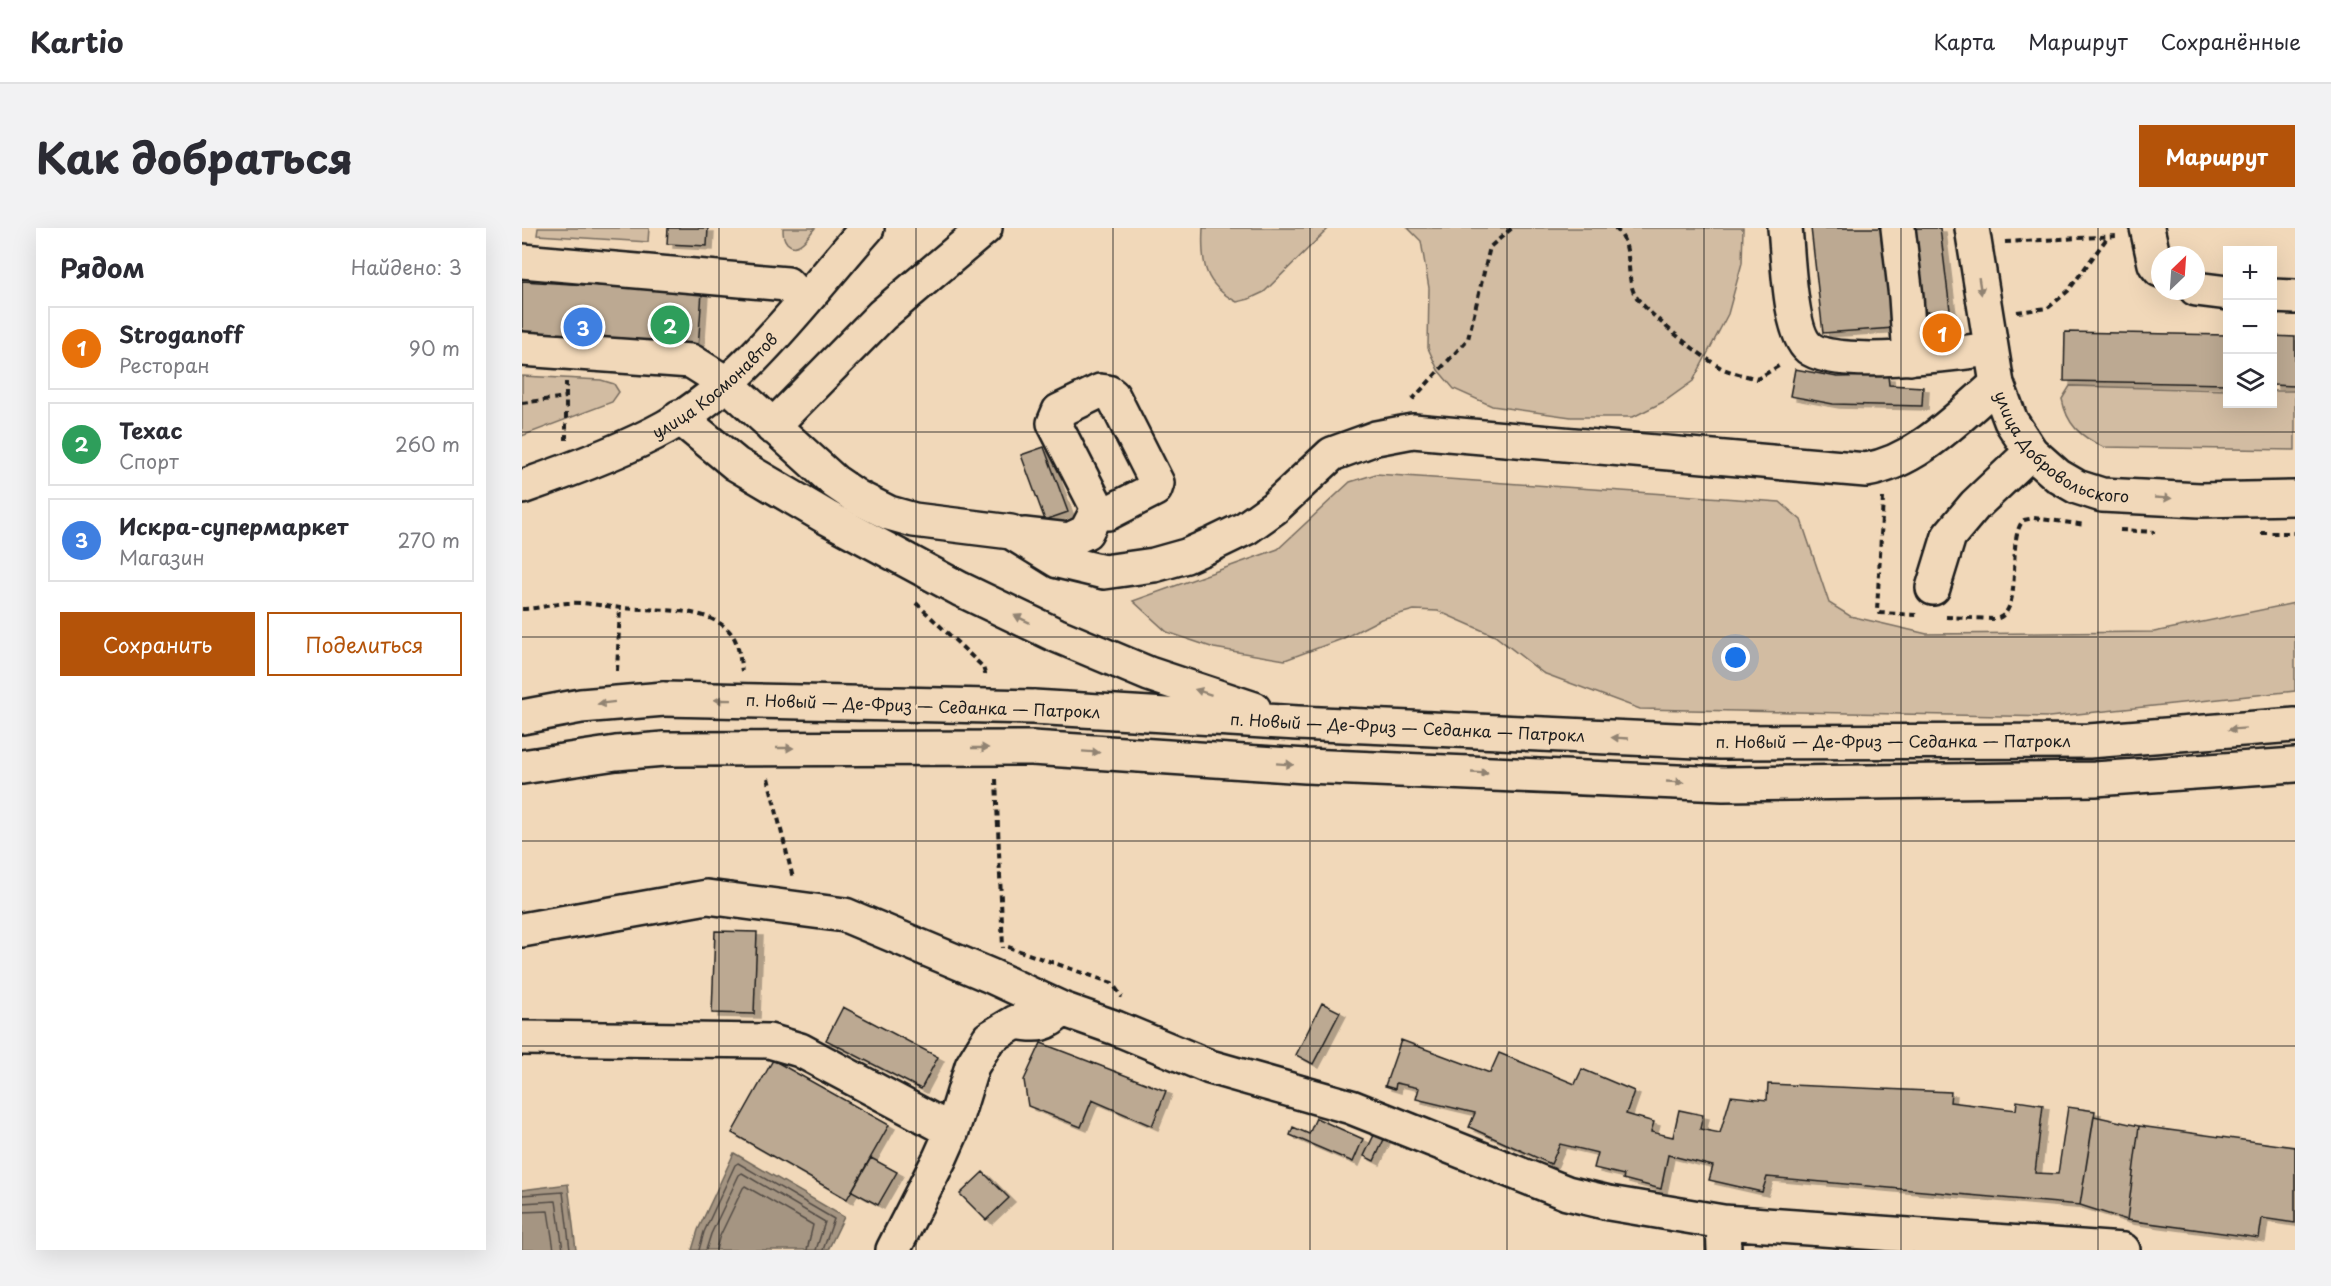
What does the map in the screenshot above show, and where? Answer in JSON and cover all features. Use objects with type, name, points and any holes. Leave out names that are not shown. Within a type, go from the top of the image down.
[{"type":"main road","name":"улица Космонавтов","points":[[522,487],[565,472],[648,435],[680,417],[726,383],[770,340],[867,228]]},
{"type":"main road","points":[[772,427],[882,315],[985,228]]},
{"type":"main road","points":[[1785,228],[1792,307],[1798,330],[1808,348],[1826,355],[1863,358],[1935,357],[1990,349]]},
{"type":"main road","points":[[1898,228],[1910,358]]},
{"type":"main road","name":"улица Добровольского","points":[[1972,228],[1997,384],[2011,421],[2031,452],[2058,476],[2077,487],[2102,495],[2200,500],[2295,498]]},
{"type":"main road","points":[[2147,230],[2151,247]]},
{"type":"main road","points":[[522,261],[787,284],[803,302]]},
{"type":"main road","points":[[2205,290],[2223,292]]},
{"type":"main road","points":[[2277,296],[2295,297]]},
{"type":"main road","points":[[522,349],[691,361],[726,383],[835,482],[857,497],[889,513],[914,520],[1069,540],[1086,532],[1098,509]]},
{"type":"main road","points":[[1011,532],[1059,561],[1104,572],[1154,566],[1186,556],[1246,528],[1274,508],[1332,454],[1377,438],[1413,430],[1866,470],[1884,467],[1923,446],[1997,384]]},
{"type":"main road","points":[[680,417],[736,464],[895,556],[1056,634],[1149,674],[1298,723]]},
{"type":"main road","points":[[1932,607],[1949,536],[1975,505],[2031,452]]},
{"type":"main road","name":"п. Новый — Де-Фриз — Седанка — Патрокл","points":[[522,717],[615,702],[664,699],[1033,708],[1298,723],[1720,742],[2089,741],[2295,725]]},
{"type":"main road","points":[[522,767],[616,753],[664,749],[1032,748],[1306,766],[1723,784],[2095,779],[2295,765]]},
{"type":"main road","points":[[522,930],[707,897],[845,915],[991,976],[1062,1009],[1116,1028],[1210,1067],[1351,1107],[1567,1192],[1724,1236],[2123,1250]]},
{"type":"main road","points":[[893,1250],[940,1158],[952,1131],[972,1066],[989,1038],[1016,1022],[1037,1026],[1052,1018],[1062,1009]]},
{"type":"main road","points":[[522,1038],[769,1041],[800,1050],[952,1131]]},
{"type":"path","points":[[1377,438],[1468,339],[1490,247],[1512,228]]},
{"type":"path","points":[[1615,228],[1620,232],[1627,249],[1634,293],[1646,310],[1719,367],[1757,379],[1808,348]]},
{"type":"path","points":[[2006,254],[2005,242],[2108,237],[2147,230]]},
{"type":"path","points":[[2013,313],[2048,308],[2068,291],[2108,237]]},
{"type":"path","points":[[565,472],[567,351]]},
{"type":"path","points":[[522,403],[566,397]]},
{"type":"path","points":[[1884,467],[1877,611],[1880,613],[1932,607],[1994,620],[2002,619],[2011,603],[2018,530],[2024,519],[2034,518],[2088,525]]},
{"type":"path","points":[[2110,528],[2156,531]]},
{"type":"path","points":[[2260,532],[2295,533]]},
{"type":"path","points":[[615,702],[620,608]]},
{"type":"shaded area","points":[[538,228],[649,228],[648,242],[537,235]]},
{"type":"shaded area","points":[[783,228],[815,228],[803,243],[791,246],[786,241]]},
{"type":"shaded area","points":[[1203,228],[1329,228],[1264,292],[1237,302],[1217,288],[1207,272],[1203,252]]},
{"type":"shaded area","points":[[1408,228],[1743,228],[1742,263],[1728,314],[1693,381],[1665,401],[1633,417],[1571,417],[1492,406],[1454,389],[1438,370],[1428,348],[1429,288],[1421,241]]},
{"type":"shaded area","points":[[522,376],[601,380],[614,384],[619,392],[612,402],[522,436]]},
{"type":"shaded area","points":[[2070,386],[2223,390],[2223,408],[2277,408],[2277,391],[2295,391],[2295,450],[2103,447],[2076,429],[2067,416],[2062,399]]},
{"type":"shaded area","points":[[1376,474],[1780,502],[1801,520],[1829,603],[1850,616],[1927,634],[2154,632],[2295,603],[2295,691],[2049,717],[1640,709],[1543,673],[1495,636],[1438,611],[1414,610],[1381,619],[1342,639],[1285,660],[1214,648],[1167,632],[1133,601],[1278,549],[1350,482]]},
{"type":"water","points":[[734,1153],[844,1217],[828,1250],[692,1250],[698,1230]]},
{"type":"water","points":[[568,1184],[576,1250],[522,1250],[522,1190]]},
{"type":"building","points":[[668,228],[708,228],[707,246],[667,244]]},
{"type":"building","points":[[1811,228],[1882,228],[1894,328],[1823,333]]},
{"type":"building","points":[[1915,228],[1940,228],[1950,310],[1925,312]]},
{"type":"building","points":[[522,281],[702,292],[698,349],[522,337]]},
{"type":"building","points":[[1953,318],[1956,345],[1931,347],[1928,320]]},
{"type":"building","points":[[2065,332],[2223,335],[2223,384],[2064,381]]},
{"type":"building","points":[[2277,336],[2295,337],[2295,386],[2277,385]]},
{"type":"building","points":[[1795,369],[1837,377],[1888,376],[1889,385],[1923,387],[1922,406],[1833,404],[1790,396]]},
{"type":"building","points":[[1044,447],[1068,512],[1045,520],[1021,455]]},
{"type":"building","points":[[715,931],[757,932],[754,1014],[712,1013]]},
{"type":"building","points":[[1322,1003],[1340,1012],[1313,1064],[1296,1055]]},
{"type":"building","points":[[843,1007],[938,1057],[921,1089],[826,1040]]},
{"type":"building","points":[[1401,1040],[1490,1073],[1499,1053],[1575,1084],[1582,1069],[1634,1091],[1626,1114],[1654,1122],[1651,1132],[1673,1137],[1679,1110],[1703,1115],[1700,1129],[1720,1133],[1731,1096],[1767,1100],[1768,1084],[1951,1092],[1950,1102],[2016,1110],[2017,1101],[2043,1105],[2035,1173],[2058,1174],[2068,1107],[2095,1111],[2080,1205],[1767,1177],[1762,1192],[1709,1180],[1713,1166],[1668,1155],[1661,1189],[1623,1179],[1624,1175],[1594,1168],[1598,1153],[1560,1144],[1551,1164],[1469,1127],[1475,1113],[1416,1099],[1419,1088],[1396,1083],[1395,1089],[1385,1086]]},
{"type":"building","points":[[1041,1043],[1166,1091],[1152,1126],[1092,1100],[1081,1127],[1028,1106],[1024,1080]]},
{"type":"building","points":[[773,1060],[889,1125],[847,1199],[732,1133]]},
{"type":"building","points":[[2094,1116],[2139,1126],[2127,1220],[2080,1205]]},
{"type":"building","points":[[1316,1118],[1363,1139],[1353,1162],[1290,1135],[1293,1127],[1309,1134]]},
{"type":"building","points":[[2139,1126],[2295,1147],[2295,1223],[2262,1218],[2259,1238],[2127,1220]]},
{"type":"building","points":[[1376,1131],[1386,1135],[1374,1161],[1364,1156]]},
{"type":"building","points":[[871,1158],[897,1172],[878,1205],[852,1191]]},
{"type":"building","points":[[983,1172],[1009,1198],[986,1220],[960,1194]]},
{"type":"place","name":"Техас","points":[[670,325]]},
{"type":"place","name":"Искра-супермаркет","points":[[583,327]]},
{"type":"place","name":"Stroganoff","points":[[1942,333]]}]
